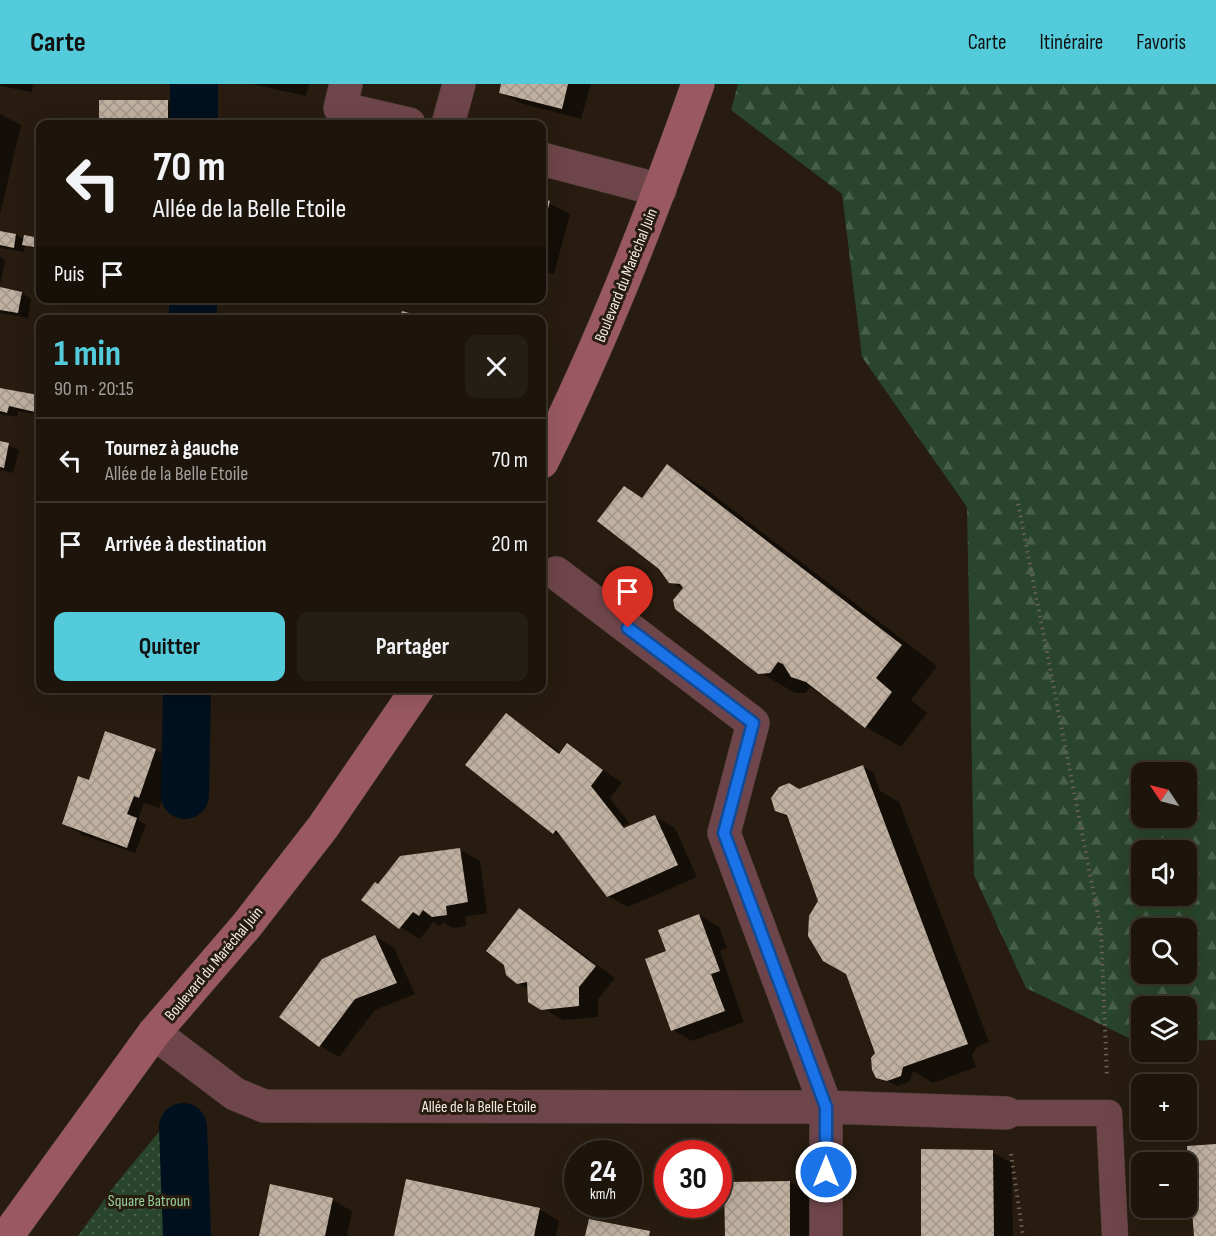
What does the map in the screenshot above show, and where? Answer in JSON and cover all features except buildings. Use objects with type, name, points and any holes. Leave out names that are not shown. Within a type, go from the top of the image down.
[{"type":"main road","name":"Boulevard du Maréchal Juin","points":[[546,453],[614,305],[660,190],[698,84]]},
{"type":"main road","name":"Boulevard du Maréchal Juin","points":[[7,1236],[154,1033],[247,925],[323,826],[415,693]]},
{"type":"street","points":[[346,84],[340,108],[392,120]]},
{"type":"street","points":[[449,120],[459,84]]},
{"type":"street","points":[[546,160],[660,190]]},
{"type":"street","points":[[556,573],[753,723],[724,833],[826,1107],[826,1236]]},
{"type":"street","name":"Allée de la Belle Etoile","points":[[154,1033],[235,1094],[264,1106],[826,1107],[1006,1113]]},
{"type":"lane","points":[[1006,1113],[1109,1113],[1115,1236]]},
{"type":"path","points":[[1017,498],[1101,931],[1109,1113]]},
{"type":"path","points":[[1006,1113],[1023,1236]]},
{"type":"green space","points":[[738,84],[1216,84],[1216,1040],[1197,1041],[1197,996],[1131,996],[1131,1039],[1026,988],[974,875],[967,507],[862,357],[842,194],[731,110]]},
{"type":"green space","name":"Square Batroun","points":[[183,1103],[186,1236],[78,1236],[115,1185]]},
{"type":"waterway","points":[[194,84],[194,120]]},
{"type":"waterway","points":[[193,303],[193,315]]},
{"type":"waterway","points":[[185,795],[187,693]]},
{"type":"waterway","points":[[183,1127],[187,1236]]},
{"type":"route","points":[[628,628],[753,723],[724,833],[826,1107],[826,1172]]}]
